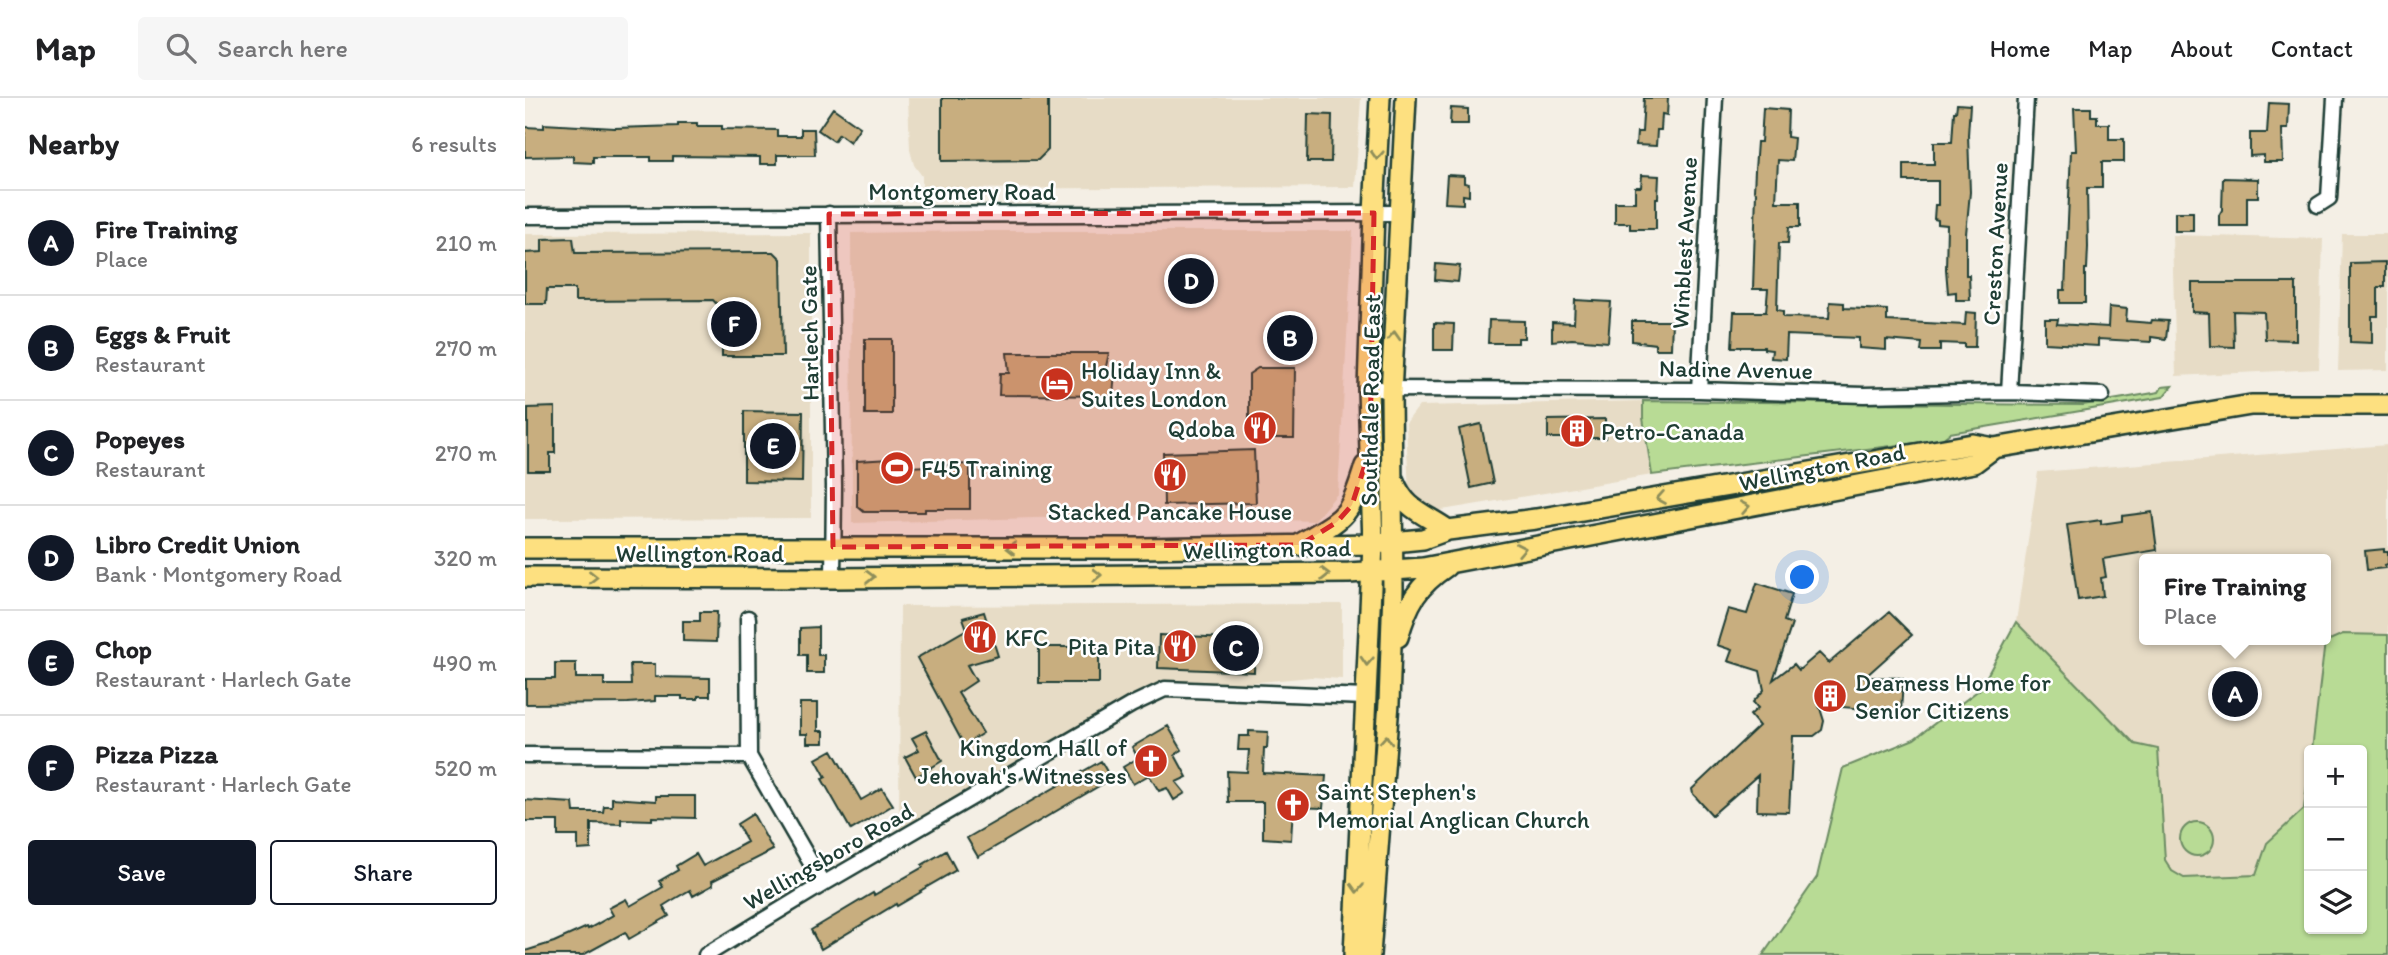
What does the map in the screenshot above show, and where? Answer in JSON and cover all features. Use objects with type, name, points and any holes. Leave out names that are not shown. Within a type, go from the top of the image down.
[{"type":"main road","name":"Southdale Road East","points":[[1354,955],[1373,544],[1369,389],[1380,98]]},
{"type":"main road","name":"Southdale Road East","points":[[1370,955],[1391,658],[1392,389],[1406,98]]},
{"type":"main road","name":"Wellington Road","points":[[525,548],[1373,544],[1423,539],[1448,530],[1536,519],[1973,444],[1994,448],[2251,405],[2388,405]]},
{"type":"main road","name":"Wellington Road","points":[[525,577],[832,578],[1323,574],[1393,570],[1454,562],[1974,463],[1994,448]]},
{"type":"main road","points":[[1300,545],[1338,522],[1352,505],[1370,449]]},
{"type":"main road","points":[[1392,478],[1405,502],[1448,530]]},
{"type":"main road","points":[[943,576],[944,548]]},
{"type":"main road","points":[[1391,658],[1408,607],[1415,596],[1428,580],[1454,562]]},
{"type":"street","name":"Winblest Avenue","points":[[1699,390],[1715,98]]},
{"type":"street","name":"Creston Avenue","points":[[2009,392],[2026,98]]},
{"type":"street","points":[[2318,205],[2329,198],[2335,98]]},
{"type":"street","name":"Montgomery Road","points":[[525,216],[1400,213]]},
{"type":"street","name":"Harlech Gate","points":[[829,215],[832,578]]},
{"type":"street","name":"Nadine Avenue","points":[[1369,389],[1699,390],[1864,395],[2009,392],[2102,395]]},
{"type":"street","points":[[748,618],[749,756],[824,884]]},
{"type":"street","name":"Wellingsboro Road","points":[[706,955],[1131,705],[1165,689],[1365,697]]},
{"type":"street","points":[[525,755],[749,756]]},
{"type":"highlighted area","points":[[1374,213],[1370,449],[1352,505],[1337,522],[1300,545],[833,547],[829,214]]},
{"type":"shaded area","points":[[908,98],[1361,98],[1355,187],[922,189],[922,176],[914,165],[910,150]]},
{"type":"shaded area","points":[[1353,231],[1338,493],[1314,521],[1143,515],[852,523],[851,233]]},
{"type":"shaded area","points":[[811,233],[811,518],[525,519],[525,234]]},
{"type":"shaded area","points":[[2342,234],[2388,234],[2388,370],[2338,371]]},
{"type":"shaded area","points":[[2172,235],[2323,239],[2319,369],[2176,376]]},
{"type":"shaded area","points":[[1643,401],[1652,475],[1430,512],[1409,495],[1406,423],[1419,406]]},
{"type":"shaded area","points":[[2388,445],[2388,635],[2343,634],[2331,639],[2331,554],[2139,554],[2139,645],[2325,645],[2313,745],[2304,745],[2304,809],[2267,843],[2256,875],[2184,878],[2172,871],[2165,860],[2158,749],[2135,744],[2016,622],[2038,472]]},
{"type":"shaded area","points":[[1342,604],[1342,679],[1311,677],[1132,694],[899,832],[900,606]]},
{"type":"green space","points":[[2172,386],[2163,397],[1950,433],[1941,440],[1652,475],[1643,418],[1643,401],[2083,405],[2159,392],[2162,387]]},
{"type":"green space","points":[[2016,622],[2135,744],[2158,749],[2165,860],[2172,871],[2184,878],[2256,875],[2267,843],[2304,809],[2304,934],[2367,934],[2367,745],[2313,745],[2325,645],[2331,645],[2331,639],[2343,634],[2388,635],[2388,955],[1763,955],[1817,877],[1843,768],[1914,739],[1980,689]]},
{"type":"green space","points":[[2197,822],[2209,827],[2214,839],[2209,851],[2197,856],[2185,851],[2180,839],[2185,827]]},
{"type":"building","points":[[942,98],[1048,98],[1048,150],[1038,160],[942,161]]},
{"type":"building","points":[[1644,98],[1668,98],[1667,115],[1662,114],[1656,146],[1636,145],[1637,132],[1642,132]]},
{"type":"building","points":[[2269,103],[2289,104],[2288,129],[2282,129],[2283,162],[2264,162],[2264,155],[2250,156],[2250,133],[2267,133]]},
{"type":"building","points":[[1957,104],[1970,105],[1966,275],[1969,275],[1970,300],[1956,300],[1956,292],[1948,293],[1947,225],[1938,224],[1938,220],[1934,219],[1935,205],[1938,205],[1938,181],[1904,181],[1904,164],[1934,164],[1934,142],[1952,142]]},
{"type":"building","points":[[833,108],[860,127],[850,142],[839,134],[834,141],[818,130]]},
{"type":"building","points":[[1451,108],[1468,109],[1468,124],[1450,124]]},
{"type":"building","points":[[1763,108],[1788,110],[1787,137],[1794,138],[1792,161],[1778,160],[1776,202],[1800,202],[1800,227],[1789,227],[1788,243],[1779,243],[1777,310],[1783,311],[1783,317],[1829,318],[1830,302],[1844,303],[1844,308],[1887,310],[1887,321],[1965,325],[1966,312],[1976,313],[1975,347],[1940,343],[1940,351],[1921,351],[1922,343],[1886,340],[1886,350],[1859,348],[1859,338],[1787,335],[1786,359],[1771,358],[1772,350],[1764,347],[1732,347],[1734,312],[1766,312],[1768,289],[1753,289],[1755,170],[1757,142],[1761,142]]},
{"type":"building","points":[[2074,108],[2091,108],[2091,116],[2097,116],[2097,124],[2109,124],[2109,139],[2124,139],[2124,162],[2102,162],[2102,188],[2087,188],[2085,303],[2060,303],[2060,290],[2065,290],[2071,151],[2076,151]]},
{"type":"building","points":[[1308,114],[1332,115],[1331,162],[1307,162]]},
{"type":"building","points":[[678,123],[722,126],[722,129],[777,130],[777,136],[801,136],[801,129],[814,129],[815,155],[777,155],[777,164],[760,164],[760,157],[672,156],[672,161],[651,161],[651,157],[593,157],[593,163],[573,162],[573,156],[525,157],[525,127],[544,128],[544,124],[615,128],[678,126]]},
{"type":"building","points":[[1447,175],[1464,176],[1464,183],[1469,184],[1469,196],[1463,195],[1463,204],[1445,203]]},
{"type":"building","points":[[1642,175],[1659,176],[1656,229],[1630,229],[1630,223],[1615,223],[1615,202],[1635,202],[1635,187],[1641,187]]},
{"type":"building","points":[[2223,178],[2258,179],[2258,197],[2247,197],[2247,226],[2219,226]]},
{"type":"building","points":[[2175,212],[2193,212],[2193,231],[2175,231]]},
{"type":"building","points":[[573,238],[575,253],[774,252],[781,259],[783,356],[722,356],[722,310],[713,300],[575,301],[575,289],[547,289],[546,304],[525,304],[525,253],[542,252],[542,239]]},
{"type":"building","points":[[2385,262],[2385,287],[2378,287],[2378,316],[2372,316],[2372,343],[2350,342],[2350,263]]},
{"type":"building","points":[[1436,264],[1460,266],[1458,282],[1435,280]]},
{"type":"building","points":[[2192,283],[2296,283],[2296,340],[2265,339],[2264,312],[2233,311],[2234,347],[2210,346],[2209,313],[2192,312]]},
{"type":"building","points":[[1575,300],[1611,302],[1608,342],[1572,339],[1552,341],[1552,322],[1574,323]]},
{"type":"building","points":[[2109,307],[2127,309],[2126,321],[2168,321],[2166,339],[2151,337],[2151,342],[2098,339],[2098,346],[2045,343],[2045,319],[2058,319],[2057,324],[2108,327]]},
{"type":"building","points":[[1489,320],[1524,321],[1524,338],[1518,338],[1518,343],[1488,343]]},
{"type":"building","points":[[1632,321],[1672,321],[1671,349],[1655,349],[1655,344],[1632,341]]},
{"type":"building","points":[[1434,323],[1454,324],[1453,350],[1434,350]]},
{"type":"building","points":[[865,339],[892,339],[892,414],[865,414]]},
{"type":"building","name":"Holiday Inn & Suites London","points":[[1007,353],[1109,353],[1105,371],[1115,371],[1113,396],[999,395],[1000,373],[1009,373]]},
{"type":"building","points":[[1258,368],[1295,368],[1294,438],[1249,438],[1249,374]]},
{"type":"building","points":[[555,407],[555,453],[550,453],[550,471],[528,471],[528,408]]},
{"type":"building","points":[[744,411],[803,412],[802,482],[744,481]]},
{"type":"building","name":"Petro-Canada","points":[[1605,419],[1605,438],[1548,438],[1548,420]]},
{"type":"building","points":[[1481,424],[1493,483],[1471,488],[1459,429]]},
{"type":"building","points":[[1254,450],[1256,503],[1164,505],[1163,453]]},
{"type":"building","points":[[907,458],[908,467],[970,464],[970,509],[864,512],[857,506],[857,461]]},
{"type":"building","points":[[2152,512],[2157,550],[2103,559],[2106,577],[2101,578],[2103,596],[2078,600],[2067,525],[2101,520],[2101,524],[2122,521],[2122,516]]},
{"type":"building","points":[[2384,549],[2384,552],[2388,552],[2386,568],[2367,570],[2365,551]]},
{"type":"building","name":"Dearness Home for Senior Citizens","points":[[1757,583],[1792,594],[1784,621],[1792,624],[1773,680],[1794,664],[1799,670],[1819,653],[1829,663],[1889,612],[1912,635],[1865,677],[1903,678],[1901,712],[1819,705],[1824,721],[1822,730],[1814,736],[1793,736],[1789,812],[1757,811],[1758,775],[1712,815],[1693,794],[1692,789],[1759,726],[1750,715],[1758,708],[1753,702],[1764,690],[1760,671],[1728,661],[1732,650],[1717,645],[1728,609],[1747,614]]},
{"type":"building","points":[[700,612],[717,612],[716,642],[683,641],[683,621],[700,621]]},
{"type":"building","points":[[984,612],[998,656],[967,665],[976,681],[958,693],[983,733],[964,745],[917,658],[967,629],[963,618]]},
{"type":"building","points":[[818,627],[818,655],[824,655],[824,673],[807,673],[807,655],[800,655],[800,628]]},
{"type":"building","points":[[1159,635],[1255,639],[1254,672],[1158,668]]},
{"type":"building","points":[[1039,647],[1099,647],[1099,683],[1039,683]]},
{"type":"building","points":[[555,663],[576,663],[576,678],[604,678],[604,685],[631,685],[630,664],[655,664],[655,677],[710,678],[710,696],[682,699],[682,696],[655,696],[655,701],[628,703],[526,704],[526,679],[555,679]]},
{"type":"building","points":[[2213,679],[2236,680],[2236,689],[2252,689],[2252,703],[2229,703],[2229,697],[2218,697],[2218,690],[2213,690]]},
{"type":"building","points":[[800,703],[818,703],[818,731],[824,731],[824,743],[807,743],[807,734],[800,734]]},
{"type":"building","name":"Kingdom Hall of Jehovah's Witnesses","points":[[1168,726],[1182,750],[1175,755],[1187,777],[1176,782],[1185,793],[1174,800],[1167,788],[1159,791],[1149,775],[1133,784],[1123,767],[1138,758],[1132,747]]},
{"type":"building","points":[[926,731],[942,761],[916,777],[905,757],[919,750],[912,738]]},
{"type":"building","name":"Saint Stephen's Memorial Anglican Church","points":[[1249,731],[1268,732],[1263,773],[1326,776],[1323,808],[1293,807],[1291,840],[1263,838],[1263,802],[1228,802],[1227,771],[1247,772],[1249,750],[1238,750],[1239,736],[1249,736]]},
{"type":"building","points":[[832,750],[861,800],[882,788],[893,805],[851,830],[822,779],[826,777],[816,759]]},
{"type":"building","points":[[1101,761],[1111,779],[978,857],[967,838]]},
{"type":"building","points":[[656,796],[695,796],[695,818],[652,817],[652,820],[621,819],[621,824],[591,823],[591,849],[578,850],[578,836],[558,836],[558,821],[525,821],[525,800],[573,803],[574,812],[603,812],[604,806],[612,806],[612,798],[656,801]]},
{"type":"building","points":[[753,814],[773,850],[712,881],[713,885],[693,896],[690,890],[663,906],[669,916],[629,939],[625,932],[583,955],[525,955],[525,951],[587,927],[588,929],[613,915],[609,908],[626,899],[630,906],[663,887],[659,881],[678,870],[676,866],[696,854],[703,866],[747,842],[737,824]]},
{"type":"building","points":[[946,851],[956,870],[821,949],[811,930],[923,867],[922,865]]},
{"type":"place","name":"Libro Credit Union","points":[[1191,281]]},
{"type":"place","name":"Pizza Pizza","points":[[734,324]]},
{"type":"place","name":"Eggs & Fruit","points":[[1290,338]]},
{"type":"place","name":"Holiday Inn & Suites London","points":[[1057,384]]},
{"type":"place","name":"Qdoba","points":[[1260,428]]},
{"type":"place","name":"Petro-Canada","points":[[1577,431]]},
{"type":"place","name":"Chop","points":[[773,446]]},
{"type":"place","name":"F45 Training","points":[[897,468]]},
{"type":"place","name":"Stacked Pancake House","points":[[1170,475]]},
{"type":"place","name":"KFC","points":[[980,637]]},
{"type":"place","name":"Pita Pita","points":[[1180,646]]},
{"type":"place","name":"Popeyes","points":[[1236,648]]},
{"type":"place","name":"Fire Training","points":[[2235,694]]},
{"type":"place","name":"Dearness Home for Senior Citizens","points":[[1830,696]]},
{"type":"place","name":"Kingdom Hall of Jehovah's Witnesses","points":[[1151,761]]},
{"type":"place","name":"Saint Stephen's Memorial Anglican Church","points":[[1293,805]]}]
